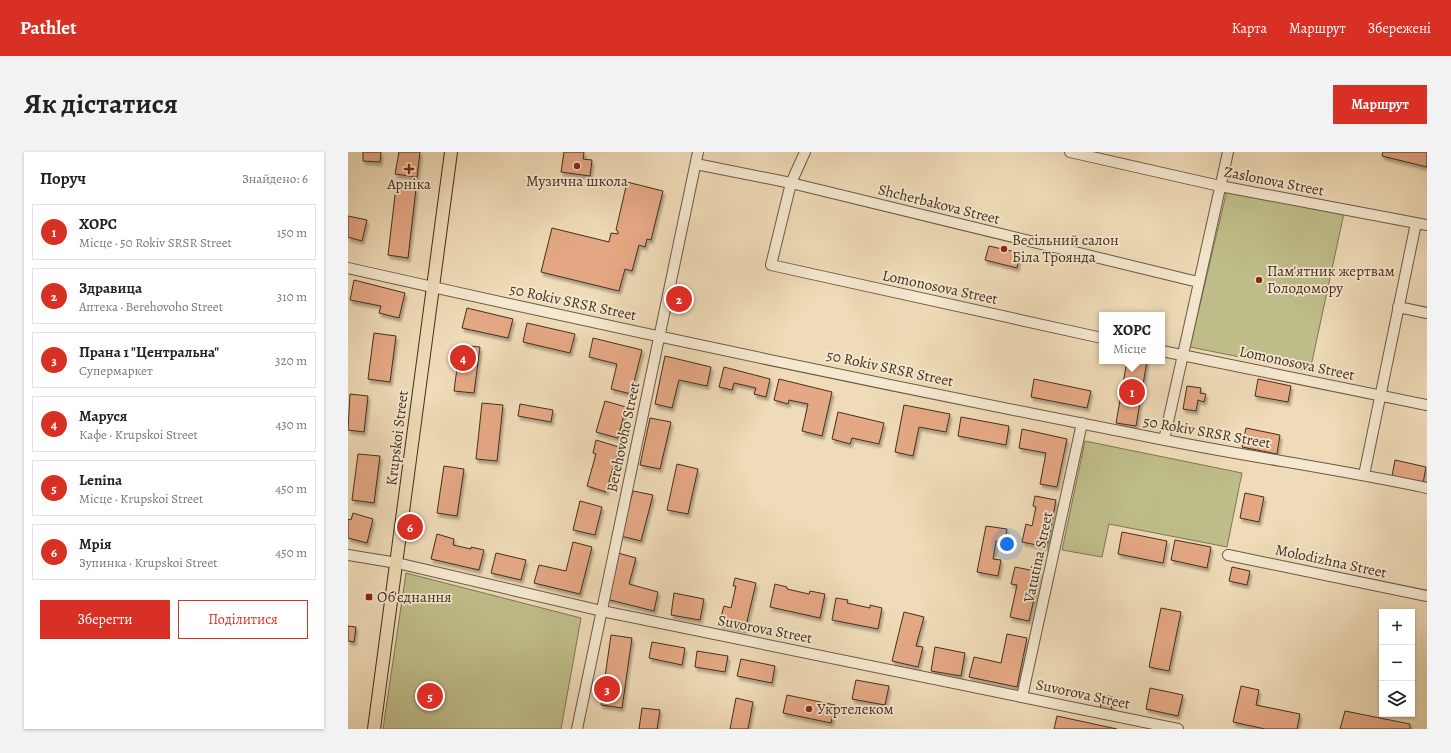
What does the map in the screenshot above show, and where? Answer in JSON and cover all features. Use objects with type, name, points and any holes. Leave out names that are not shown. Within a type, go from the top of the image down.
[{"type":"main road","name":"Krupskoi Street","points":[[374,729],[450,152]]},
{"type":"street","name":"Berehovoho Street","points":[[577,729],[698,152]]},
{"type":"street","points":[[790,183],[805,152]]},
{"type":"street","name":"Zaslonova Street","points":[[1070,152],[1220,186],[1427,225]]},
{"type":"street","points":[[1164,440],[1228,152]]},
{"type":"street","name":"Shcherbakova Street","points":[[696,164],[790,183],[1198,282]]},
{"type":"street","name":"Lomonosova Street","points":[[790,183],[771,265],[1099,337]]},
{"type":"street","points":[[1364,475],[1416,223]]},
{"type":"street","name":"50 Rokiv SRSR Street","points":[[348,268],[659,336],[1082,424],[1364,475],[1427,488]]},
{"type":"street","points":[[1398,307],[1427,313]]},
{"type":"street","name":"Lomonosova Street","points":[[1165,352],[1427,405]]},
{"type":"street","name":"Vatutina Street","points":[[1022,697],[1082,424]]},
{"type":"street","name":"Suvorova Street","points":[[348,555],[396,563],[602,611],[1178,729]]},
{"type":"street","name":"Molodizhna Street","points":[[1228,555],[1427,596]]},
{"type":"shaded area","points":[[1227,190],[1344,213],[1310,371],[1190,347]]},
{"type":"shaded area","points":[[1085,441],[1242,473],[1227,547],[1109,524],[1102,557],[1062,550]]},
{"type":"shaded area","points":[[406,573],[581,618],[561,729],[383,729]]},
{"type":"building","points":[[363,152],[381,152],[380,162],[363,161]]},
{"type":"building","points":[[399,152],[420,152],[417,177],[395,174]]},
{"type":"building","name":"Музична школа","points":[[564,152],[584,152],[583,159],[592,160],[590,176],[561,172]]},
{"type":"building","points":[[1383,152],[1427,152],[1427,167],[1382,156]]},
{"type":"building","points":[[627,182],[663,191],[651,240],[647,239],[645,247],[639,245],[632,271],[625,269],[619,291],[541,272],[552,228],[609,242],[611,233],[618,234],[618,231],[616,230]]},
{"type":"building","points":[[396,187],[416,189],[408,258],[388,255]]},
{"type":"building","points":[[348,216],[367,220],[362,241],[348,237]]},
{"type":"building","points":[[989,246],[1020,253],[1017,268],[985,260]]},
{"type":"building","points":[[354,280],[405,293],[399,318],[379,313],[381,306],[350,300]]},
{"type":"building","points":[[467,308],[513,319],[508,338],[462,328]]},
{"type":"building","points":[[527,323],[575,334],[570,353],[523,342]]},
{"type":"building","points":[[374,333],[396,336],[390,382],[368,379]]},
{"type":"building","points":[[593,338],[642,350],[631,394],[611,389],[617,364],[589,357]]},
{"type":"building","points":[[460,345],[480,347],[474,393],[454,391]]},
{"type":"building","points":[[665,356],[711,367],[707,386],[679,380],[672,408],[655,404]]},
{"type":"building","points":[[1126,364],[1146,364],[1136,426],[1116,423]]},
{"type":"building","points":[[724,367],[770,379],[766,397],[754,394],[756,388],[734,383],[732,390],[719,387]]},
{"type":"building","points":[[779,379],[832,392],[822,436],[802,431],[808,404],[789,400],[788,404],[774,400]]},
{"type":"building","points":[[1034,379],[1091,391],[1087,408],[1031,397]]},
{"type":"building","points":[[1258,379],[1291,386],[1288,402],[1255,396]]},
{"type":"building","points":[[1187,386],[1201,388],[1200,393],[1206,394],[1204,402],[1198,400],[1196,411],[1183,409]]},
{"type":"building","points":[[350,394],[368,396],[364,432],[348,430]]},
{"type":"building","points":[[605,401],[626,407],[618,438],[596,432]]},
{"type":"building","points":[[482,403],[503,405],[497,461],[476,459]]},
{"type":"building","points":[[520,404],[553,410],[551,422],[518,416]]},
{"type":"building","points":[[904,405],[950,414],[946,432],[919,427],[913,456],[895,452]]},
{"type":"building","points":[[838,412],[884,423],[879,444],[852,438],[850,444],[832,439]]},
{"type":"building","points":[[961,417],[1009,426],[1006,445],[958,436]]},
{"type":"building","points":[[650,418],[671,422],[660,469],[640,465]]},
{"type":"building","points":[[1246,428],[1280,435],[1277,454],[1242,447]]},
{"type":"building","points":[[1022,429],[1067,439],[1057,487],[1040,484],[1046,453],[1019,448]]},
{"type":"building","points":[[596,440],[619,447],[606,492],[587,486],[596,454],[593,453]]},
{"type":"building","points":[[358,454],[380,456],[374,503],[352,500]]},
{"type":"building","points":[[1395,460],[1426,467],[1423,483],[1392,476]]},
{"type":"building","points":[[677,464],[698,469],[688,514],[667,510]]},
{"type":"building","points":[[444,466],[464,469],[457,516],[437,513]]},
{"type":"building","points":[[633,491],[653,495],[641,541],[621,536]]},
{"type":"building","points":[[1245,493],[1264,497],[1259,522],[1240,518]]},
{"type":"building","points":[[1035,496],[1056,500],[1047,547],[1022,542],[1026,524],[1032,526],[1036,507],[1033,506]]},
{"type":"building","points":[[580,501],[602,507],[595,535],[573,530]]},
{"type":"building","points":[[353,513],[373,519],[367,543],[348,538],[348,519],[351,520]]},
{"type":"building","points":[[986,526],[1007,529],[1005,542],[996,541],[993,559],[1001,560],[998,576],[977,572]]},
{"type":"building","points":[[1122,532],[1167,541],[1163,563],[1118,554]]},
{"type":"building","points":[[437,534],[454,539],[453,545],[484,550],[479,570],[431,559]]},
{"type":"building","points":[[1175,540],[1211,547],[1207,568],[1171,560]]},
{"type":"building","points":[[573,542],[592,547],[580,594],[534,583],[539,565],[566,571]]},
{"type":"building","points":[[496,553],[526,560],[521,580],[491,573]]},
{"type":"building","points":[[618,553],[636,558],[629,584],[658,592],[654,611],[606,599]]},
{"type":"building","points":[[1015,567],[1040,572],[1029,621],[1010,617],[1017,585],[1011,584]]},
{"type":"building","points":[[1232,567],[1250,571],[1247,585],[1229,581]]},
{"type":"building","points":[[735,578],[756,583],[745,630],[719,624],[724,606],[731,608],[736,586],[733,586]]},
{"type":"building","points":[[775,584],[787,587],[787,589],[809,594],[810,591],[825,594],[820,618],[770,607]]},
{"type":"building","points":[[674,593],[704,599],[700,620],[671,615]]},
{"type":"building","points":[[836,598],[848,600],[847,603],[870,608],[870,605],[882,608],[878,629],[832,620]]},
{"type":"building","points":[[1161,608],[1181,612],[1169,671],[1149,667]]},
{"type":"building","points":[[904,612],[924,617],[916,646],[923,647],[918,667],[892,661]]},
{"type":"building","points":[[348,626],[356,627],[354,642],[348,641]]},
{"type":"building","points":[[1007,634],[1027,638],[1017,687],[969,677],[974,657],[1001,663]]},
{"type":"building","points":[[611,635],[632,638],[622,708],[601,705]]},
{"type":"building","points":[[652,642],[685,648],[682,665],[649,658]]},
{"type":"building","points":[[935,647],[965,653],[961,676],[931,671]]},
{"type":"building","points":[[697,651],[728,656],[725,672],[695,667]]},
{"type":"building","points":[[741,659],[775,666],[772,683],[737,676]]},
{"type":"building","points":[[856,680],[889,686],[885,705],[852,699]]},
{"type":"building","points":[[1241,686],[1259,690],[1256,705],[1300,714],[1297,729],[1265,729],[1233,722]]},
{"type":"building","points":[[1150,688],[1183,695],[1178,716],[1146,709]]},
{"type":"building","name":"Укртелеком","points":[[787,695],[835,705],[831,723],[783,713]]},
{"type":"building","points":[[1103,695],[1113,697],[1111,711],[1100,709]]},
{"type":"building","points":[[736,698],[753,702],[748,729],[730,729]]},
{"type":"building","points":[[642,708],[660,710],[657,729],[639,729]]},
{"type":"building","points":[[1345,711],[1410,724],[1410,729],[1340,729]]},
{"type":"building","points":[[1057,716],[1117,729],[1054,729]]},
{"type":"place","name":"Музична школа","points":[[577,166]]},
{"type":"place","name":"Арніка","points":[[409,169]]},
{"type":"place","name":"Весільний салон Біла Троянда","points":[[1004,249]]},
{"type":"place","name":"Пам'ятник жертвам Голодомору","points":[[1259,280]]},
{"type":"place","name":"Здравица","points":[[679,299]]},
{"type":"place","name":"Маруся","points":[[463,358]]},
{"type":"place","name":"ХОРС","points":[[1132,392]]},
{"type":"place","name":"Мрія","points":[[410,527]]},
{"type":"place","name":"Об'єднання","points":[[369,597]]},
{"type":"place","name":"Прана 1 \"Центральна\"","points":[[607,689]]},
{"type":"place","name":"Lenina","points":[[430,696]]},
{"type":"place","name":"Укртелеком","points":[[809,709]]}]
